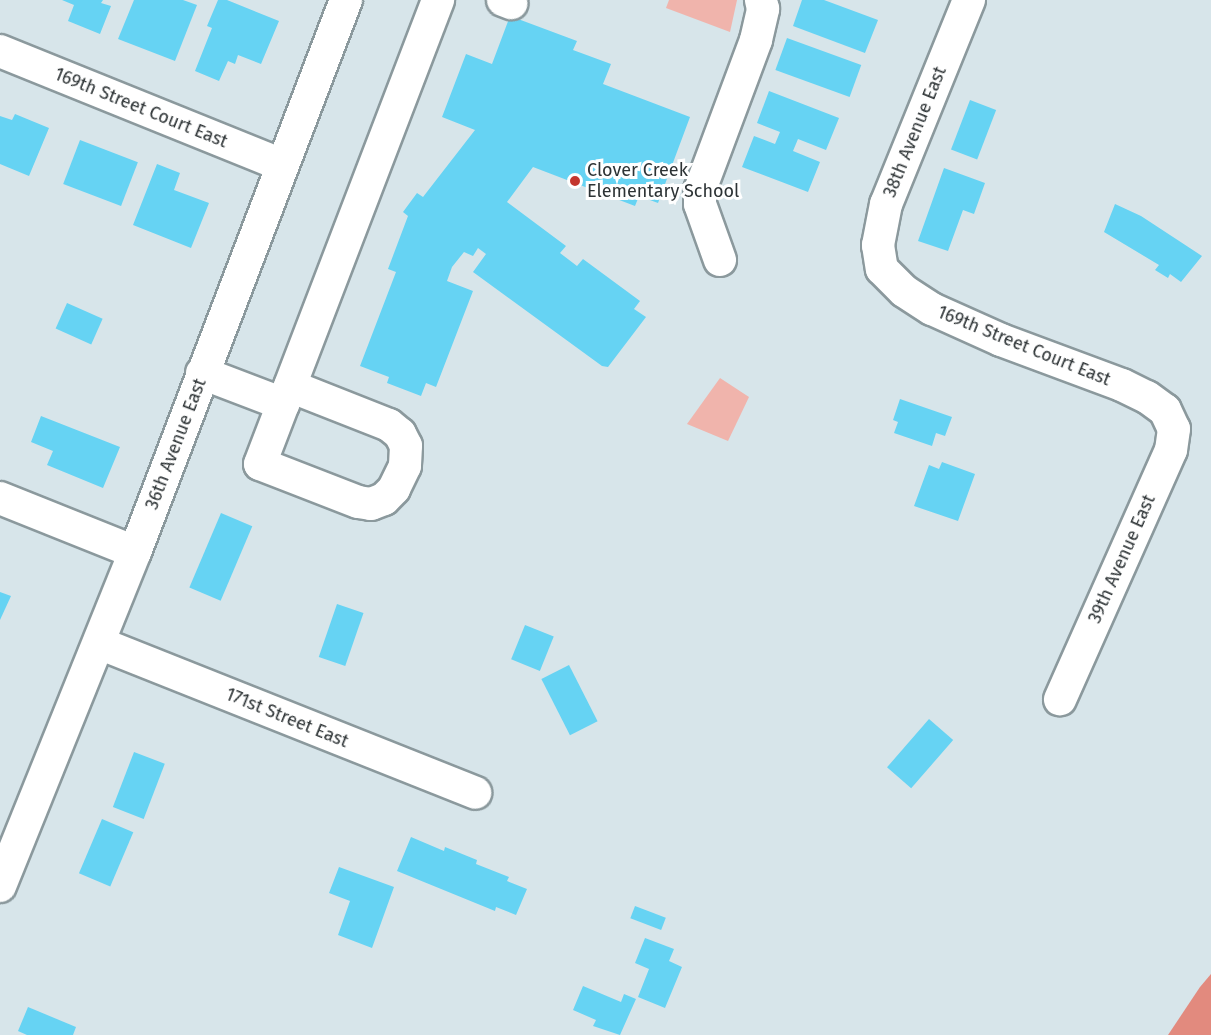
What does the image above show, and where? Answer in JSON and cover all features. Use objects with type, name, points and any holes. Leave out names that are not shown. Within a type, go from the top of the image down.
[{"type":"street","name":"36th Avenue East","points":[[0,886],[135,552],[346,0]]},
{"type":"street","points":[[202,373],[287,395],[438,0]]},
{"type":"street","points":[[720,260],[700,204],[700,190],[756,40],[763,9],[761,0]]},
{"type":"street","name":"38th Avenue East","points":[[882,269],[878,244],[886,204],[969,0]]},
{"type":"street","name":"169th Street Court East","points":[[0,51],[282,165]]},
{"type":"street","name":"169th Street Court East","points":[[882,269],[904,291],[932,309],[1001,340],[1122,385],[1165,410],[1168,417]]},
{"type":"street","name":"39th Avenue East","points":[[1060,699],[1171,450],[1174,429],[1168,417]]},
{"type":"street","points":[[0,498],[135,552]]},
{"type":"street","name":"171st Street East","points":[[99,643],[475,793]]},
{"type":"shaded area","points":[[669,0],[737,0],[730,32],[666,8]]},
{"type":"shaded area","points":[[720,378],[749,397],[728,441],[687,424]]},
{"type":"shaded area","points":[[1211,974],[1211,1035],[1168,1035],[1200,987]]},
{"type":"building","points":[[62,0],[103,0],[101,3],[111,6],[100,34],[68,21],[74,5]]},
{"type":"building","points":[[134,0],[183,0],[197,5],[175,61],[118,39]]},
{"type":"building","points":[[218,0],[227,0],[279,21],[261,64],[238,55],[235,64],[228,61],[219,81],[195,71],[212,28],[207,26]]},
{"type":"building","points":[[802,0],[824,0],[878,20],[865,53],[793,26]]},
{"type":"building","points":[[510,16],[577,41],[573,50],[611,64],[603,84],[690,117],[658,203],[639,196],[635,206],[533,167],[507,202],[566,246],[560,253],[577,266],[583,259],[640,301],[634,309],[646,317],[608,367],[602,366],[473,272],[486,254],[478,248],[473,256],[464,252],[452,267],[447,281],[473,291],[436,387],[426,383],[421,396],[387,383],[389,377],[360,366],[396,272],[388,269],[408,216],[403,212],[417,193],[423,197],[475,130],[442,117],[466,54],[492,64]]},
{"type":"building","points":[[787,38],[861,65],[850,97],[775,70]]},
{"type":"building","points":[[769,91],[839,118],[826,150],[798,139],[793,151],[820,162],[808,192],[742,167],[754,136],[775,144],[780,132],[757,123]]},
{"type":"building","points":[[970,100],[996,110],[977,160],[951,149]]},
{"type":"building","points":[[15,114],[49,128],[29,176],[0,164],[0,116],[12,120]]},
{"type":"building","points":[[80,140],[138,162],[121,206],[63,184]]},
{"type":"building","points":[[157,164],[180,173],[174,190],[209,203],[191,248],[133,225]]},
{"type":"building","points":[[944,168],[985,183],[974,214],[963,210],[948,251],[918,241]]},
{"type":"building","points":[[1115,204],[1141,216],[1202,256],[1181,282],[1170,274],[1168,278],[1155,270],[1159,265],[1104,232]]},
{"type":"building","points":[[67,303],[103,319],[91,344],[56,329]]},
{"type":"building","points":[[900,399],[952,417],[945,436],[936,433],[932,446],[894,433],[898,422],[893,420]]},
{"type":"building","points":[[41,416],[120,447],[103,488],[47,465],[53,451],[31,442]]},
{"type":"building","points":[[942,462],[975,474],[958,521],[914,506],[929,465],[939,469]]},
{"type":"building","points":[[221,513],[252,526],[221,601],[189,588]]},
{"type":"building","points":[[0,592],[11,596],[0,620]]},
{"type":"building","points":[[337,604],[363,613],[345,666],[319,657]]},
{"type":"building","points":[[525,625],[554,637],[540,671],[511,659]]},
{"type":"building","points":[[569,665],[598,721],[570,735],[541,679]]},
{"type":"building","points":[[929,719],[953,740],[911,788],[887,767]]},
{"type":"building","points":[[134,752],[165,764],[144,819],[113,807]]},
{"type":"building","points":[[102,819],[133,832],[110,887],[79,873]]},
{"type":"building","points":[[411,837],[444,851],[445,847],[477,860],[476,864],[509,877],[507,881],[527,889],[516,915],[496,907],[495,911],[397,871]]},
{"type":"building","points":[[339,867],[394,887],[372,948],[338,935],[350,901],[329,893]]},
{"type":"building","points":[[635,906],[666,918],[661,930],[630,918]]},
{"type":"building","points":[[645,938],[674,949],[669,961],[682,967],[665,1008],[638,997],[649,969],[635,963]]},
{"type":"building","points":[[583,986],[621,1002],[624,994],[636,999],[620,1035],[593,1026],[596,1020],[573,1010]]},
{"type":"building","points":[[28,1007],[76,1027],[73,1035],[27,1035],[18,1031]]},
{"type":"place","name":"Clover Creek Elementary School","points":[[575,181]]}]
